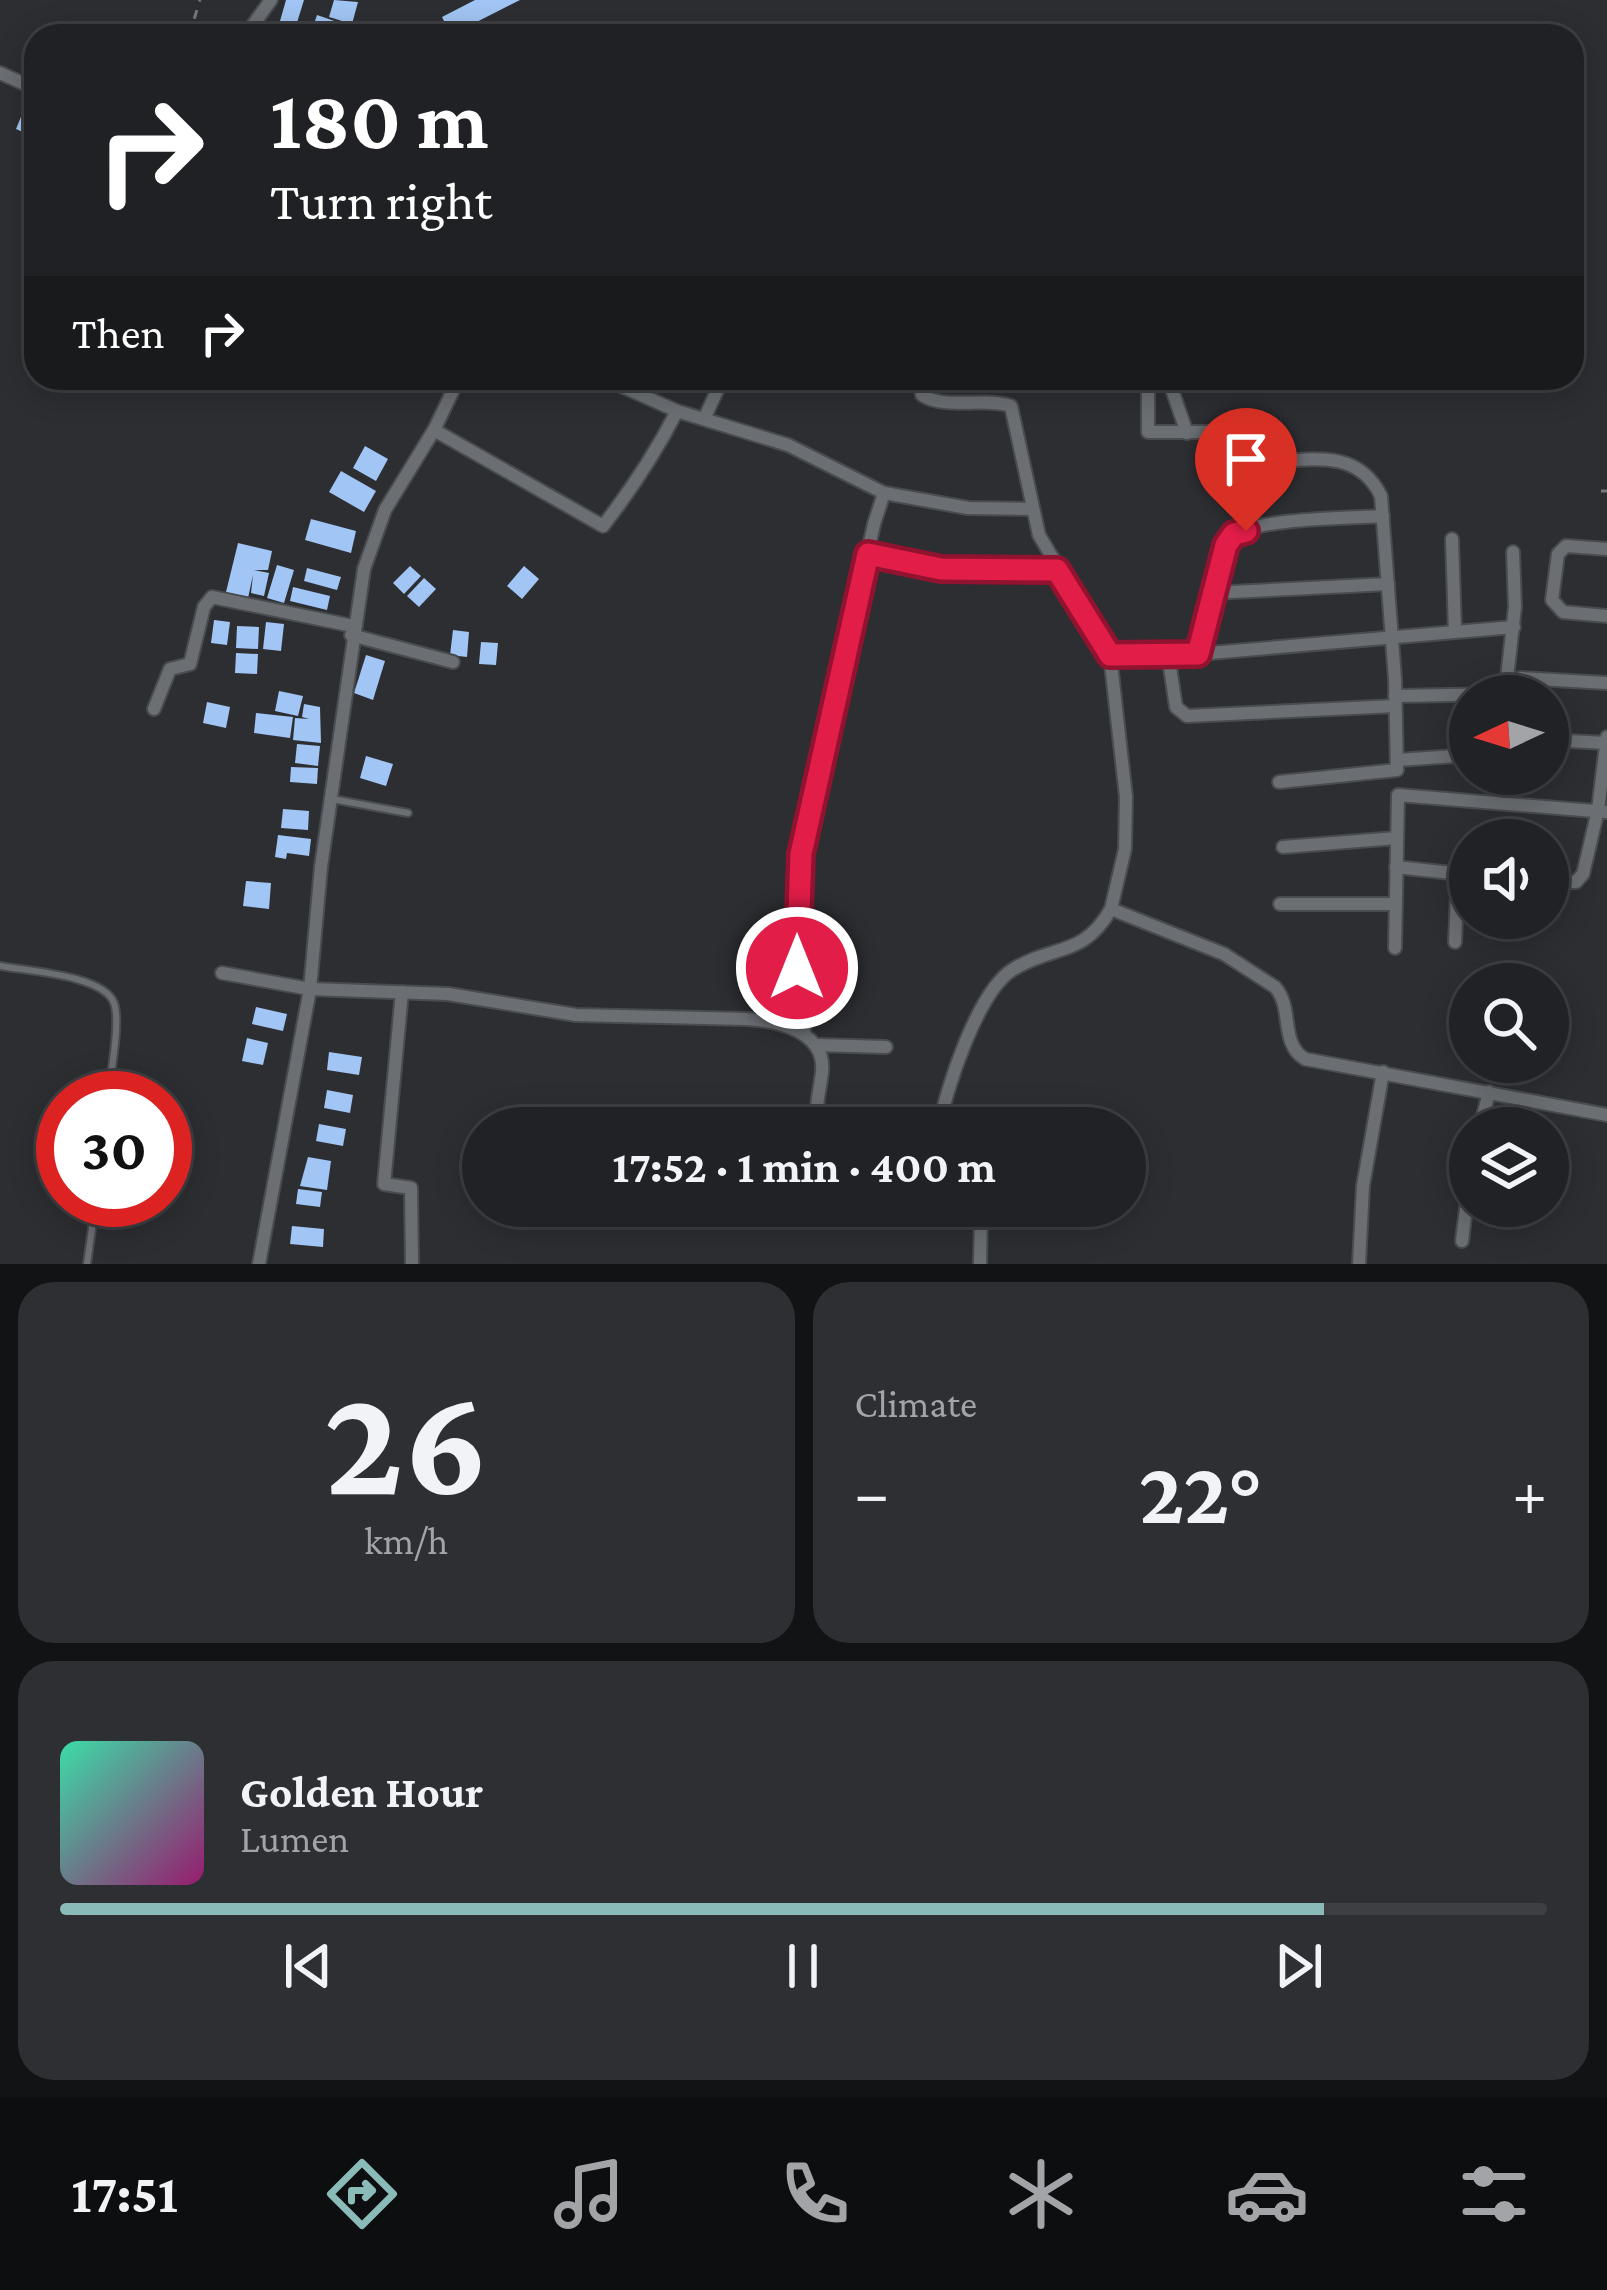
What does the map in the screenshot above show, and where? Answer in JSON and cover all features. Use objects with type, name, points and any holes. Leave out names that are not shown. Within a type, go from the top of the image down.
[{"type":"street","points":[[259,1264],[310,989],[352,631],[374,534],[453,390]]},
{"type":"street","points":[[630,390],[676,411],[788,445],[884,493],[968,508],[1034,509]]},
{"type":"street","points":[[704,418],[717,390]]},
{"type":"street","points":[[921,390],[933,402],[971,400],[1011,406],[1040,535],[1110,655],[1126,797],[1125,849],[1111,909],[1102,925],[1081,944],[1035,959],[995,984],[946,1107]]},
{"type":"street","points":[[1148,390],[1148,432],[1224,432]]},
{"type":"street","points":[[1172,390],[1187,434]]},
{"type":"street","points":[[434,430],[603,526],[637,474],[652,460],[676,411]]},
{"type":"street","points":[[1262,463],[1347,462],[1372,478],[1382,496],[1392,636],[1397,770],[1279,782]]},
{"type":"street","points":[[804,1034],[795,948],[801,854],[884,493]]},
{"type":"street","points":[[1198,654],[1211,593],[1234,534],[1295,521],[1383,516]]},
{"type":"street","points":[[1452,539],[1455,631]]},
{"type":"street","points":[[1607,550],[1566,546],[1558,554],[1552,600],[1563,611],[1607,616]]},
{"type":"street","points":[[1508,675],[1514,627],[1513,552]]},
{"type":"street","points":[[868,554],[941,569],[1057,570]]},
{"type":"street","points":[[1211,593],[1388,584]]},
{"type":"street","points":[[154,709],[170,670],[190,664],[204,607],[212,597],[352,631],[453,662]]},
{"type":"street","points":[[1110,655],[1198,654],[1514,627]]},
{"type":"street","points":[[1168,654],[1176,707],[1187,716],[1449,698]]},
{"type":"street","points":[[1569,681],[1607,683]]},
{"type":"street","points":[[1569,740],[1607,741],[1602,811],[1583,874],[1569,882]]},
{"type":"street","points":[[1398,760],[1449,756]]},
{"type":"street","points":[[1395,948],[1398,795],[1602,811]]},
{"type":"street","points":[[1283,847],[1397,838]]},
{"type":"street","points":[[1396,867],[1449,872]]},
{"type":"street","points":[[1280,904],[1393,904]]},
{"type":"street","points":[[1111,909],[1223,955],[1275,987],[1282,994],[1290,1042],[1298,1055],[1607,1115]]},
{"type":"street","points":[[222,974],[310,989],[498,1000],[576,1015],[760,1019],[804,1034],[818,1045],[886,1047]]},
{"type":"street","points":[[402,992],[383,1184],[411,1188],[412,1264]]},
{"type":"street","points":[[818,1045],[823,1064],[820,1107]]},
{"type":"street","points":[[1359,1264],[1363,1186],[1383,1072]]},
{"type":"street","points":[[1486,1107],[1490,1092]]},
{"type":"street","points":[[980,1264],[981,1227]]},
{"type":"street","points":[[1462,1241],[1464,1227]]},
{"type":"lane","points":[[332,799],[408,813]]},
{"type":"lane","points":[[0,966],[92,982],[106,991],[116,1006],[110,1071]]},
{"type":"lane","points":[[87,1264],[92,1227]]},
{"type":"building","points":[[286,0],[304,0],[297,24],[280,21]]},
{"type":"building","points":[[334,0],[358,2],[352,24],[329,17]]},
{"type":"building","points":[[475,0],[520,0],[473,24],[446,24],[442,17]]},
{"type":"building","points":[[317,15],[343,24],[314,24]]},
{"type":"building","points":[[24,109],[24,133],[16,129]]},
{"type":"building","points":[[365,446],[388,459],[376,481],[353,468]]},
{"type":"building","points":[[341,471],[376,491],[364,512],[329,492]]},
{"type":"building","points":[[311,519],[356,531],[351,553],[305,540]]},
{"type":"building","points":[[238,543],[272,551],[268,570],[254,570],[269,573],[264,596],[251,593],[253,575],[248,598],[226,592]]},
{"type":"building","points":[[277,565],[294,570],[284,603],[267,598]]},
{"type":"building","points":[[410,566],[421,576],[404,594],[393,583]]},
{"type":"building","points":[[524,566],[539,579],[522,599],[507,586]]},
{"type":"building","points":[[307,568],[341,577],[337,590],[304,581]]},
{"type":"building","points":[[424,578],[436,589],[419,607],[407,596]]},
{"type":"building","points":[[293,587],[330,596],[327,610],[290,601]]},
{"type":"building","points":[[214,620],[230,622],[227,645],[211,643]]},
{"type":"building","points":[[266,622],[284,624],[281,651],[263,649]]},
{"type":"building","points":[[237,626],[259,627],[258,649],[236,648]]},
{"type":"building","points":[[453,630],[469,632],[467,657],[450,655]]},
{"type":"building","points":[[481,642],[498,643],[496,665],[479,664]]},
{"type":"building","points":[[236,653],[258,654],[257,674],[235,673]]},
{"type":"building","points":[[366,655],[385,661],[373,700],[354,693]]},
{"type":"building","points":[[279,691],[303,696],[298,716],[275,711]]},
{"type":"building","points":[[207,702],[230,707],[226,728],[203,723]]},
{"type":"building","points":[[304,704],[320,707],[321,743],[293,740],[295,718],[309,719],[302,717]]},
{"type":"building","points":[[256,713],[293,717],[290,738],[254,733]]},
{"type":"building","points":[[297,744],[320,746],[318,766],[295,763]]},
{"type":"building","points":[[366,756],[393,764],[386,786],[360,778]]},
{"type":"building","points":[[291,767],[318,768],[317,784],[290,782]]},
{"type":"building","points":[[283,809],[309,811],[308,830],[281,828]]},
{"type":"building","points":[[278,835],[311,839],[309,856],[287,853],[286,859],[275,857]]},
{"type":"building","points":[[246,881],[271,883],[269,909],[243,906]]},
{"type":"building","points":[[256,1007],[287,1014],[283,1031],[252,1024]]},
{"type":"building","points":[[247,1038],[268,1043],[263,1065],[242,1061]]},
{"type":"building","points":[[329,1052],[362,1057],[359,1075],[327,1070]]},
{"type":"building","points":[[327,1090],[353,1095],[350,1113],[324,1108]]},
{"type":"building","points":[[319,1124],[346,1129],[343,1146],[316,1141]]},
{"type":"building","points":[[308,1157],[331,1161],[327,1190],[300,1186]]},
{"type":"building","points":[[298,1189],[322,1192],[320,1207],[296,1204]]},
{"type":"building","points":[[292,1226],[324,1229],[323,1247],[290,1244]]},
{"type":"route","points":[[797,968],[801,854],[868,554],[941,569],[1057,570],[1110,655],[1198,654],[1226,545],[1234,534],[1246,531]]}]
